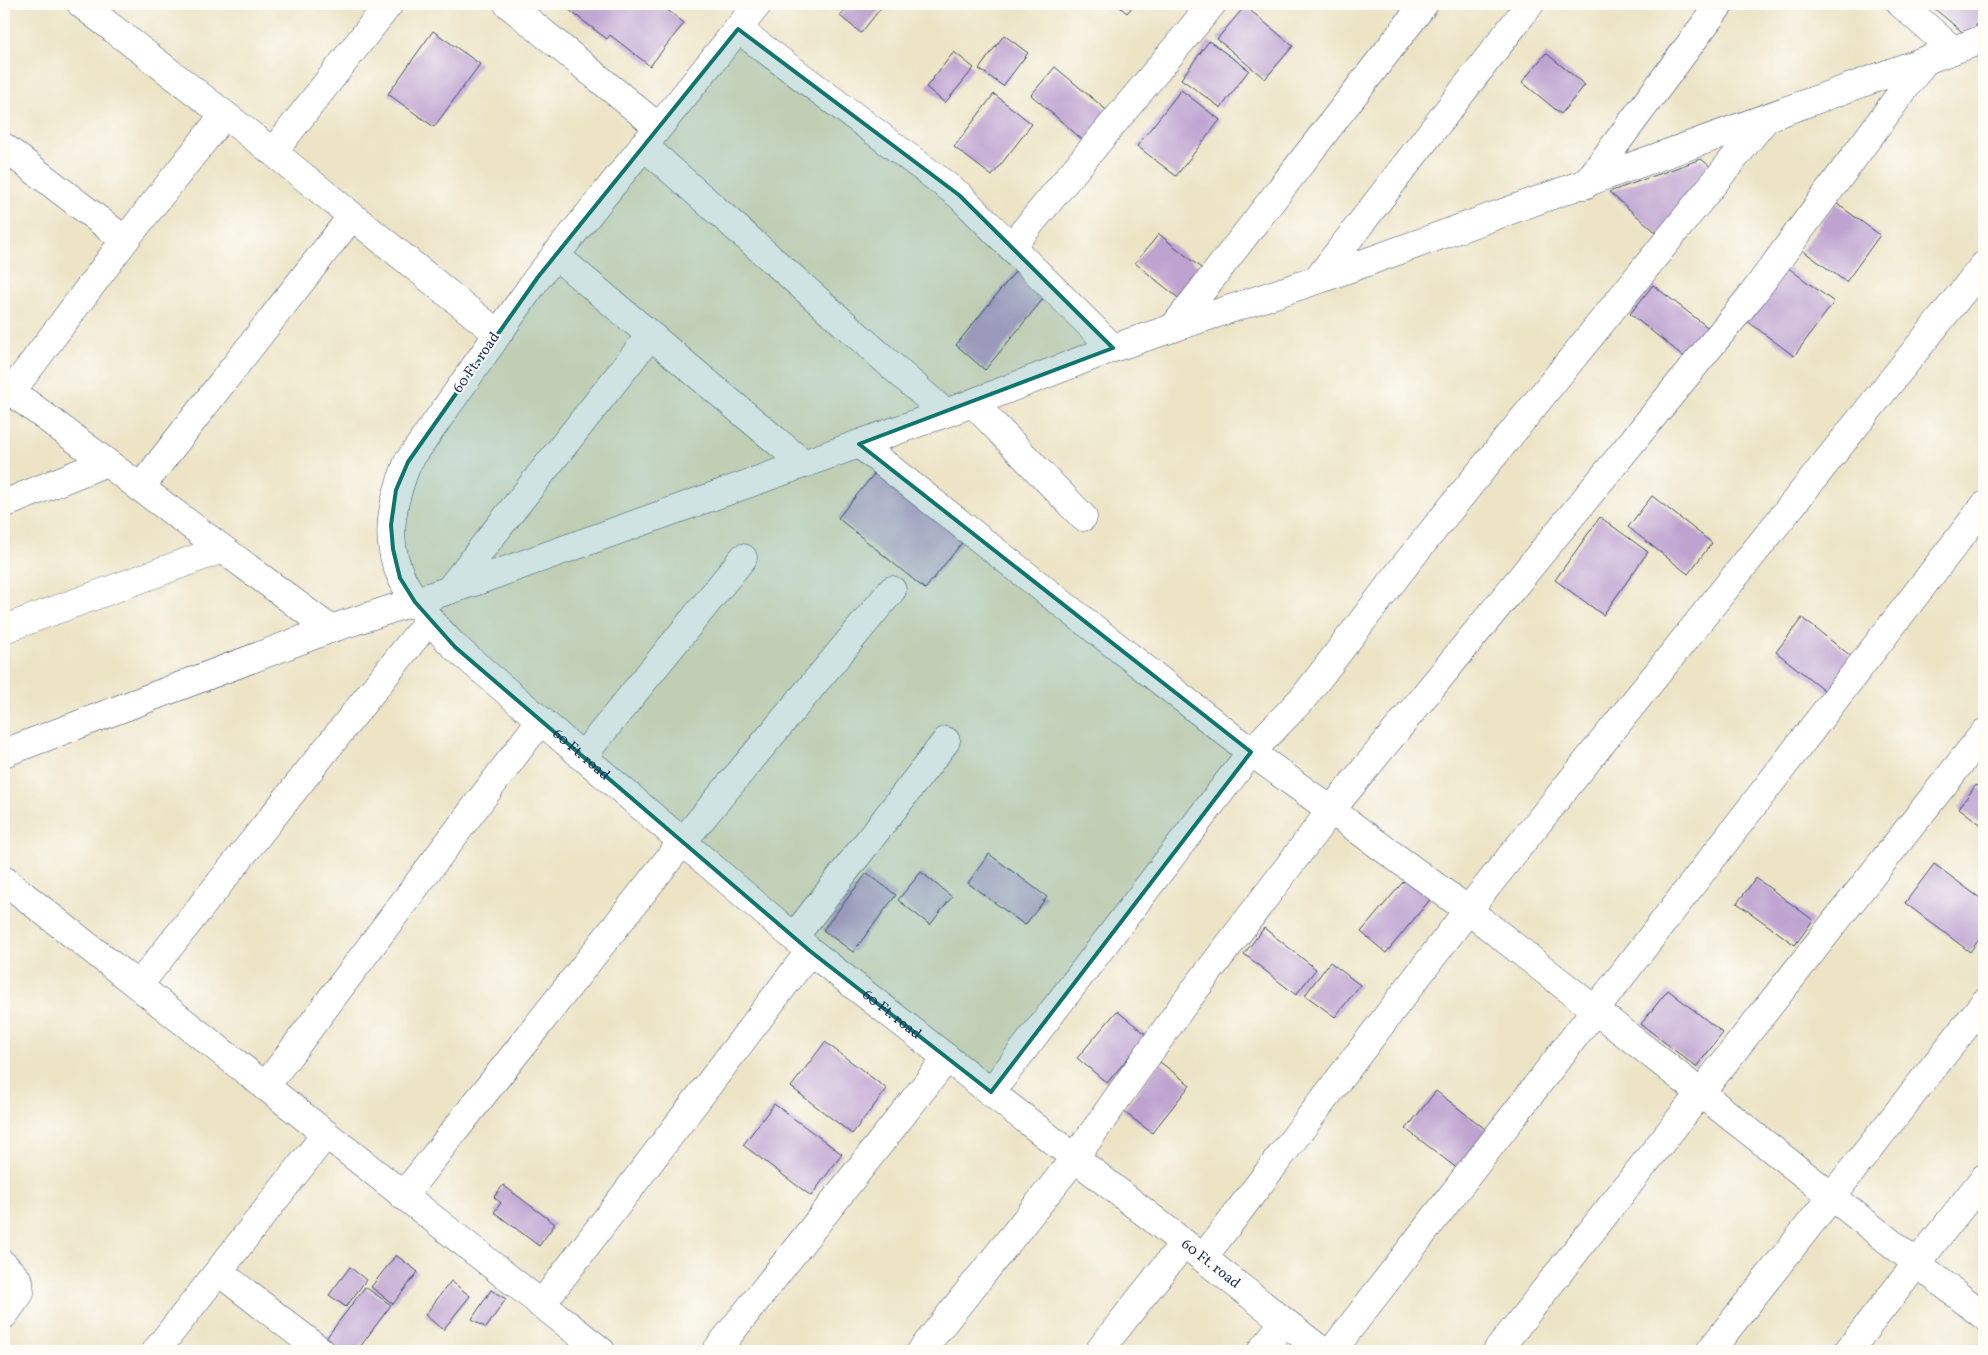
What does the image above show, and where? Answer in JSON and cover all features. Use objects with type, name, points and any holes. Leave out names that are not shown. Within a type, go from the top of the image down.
[{"type":"street","points":[[81,4],[273,152],[497,333]]},
{"type":"street","points":[[273,152],[390,4]]},
{"type":"street","points":[[508,4],[945,413]]},
{"type":"street","name":"60 Ft. road","points":[[758,4],[555,255],[497,333],[408,462],[396,490],[391,526],[393,549],[400,578],[422,611],[455,647],[802,944],[1322,1351]]},
{"type":"street","points":[[1011,247],[1212,4]]},
{"type":"street","points":[[1173,328],[1424,4]]},
{"type":"street","points":[[1317,280],[1530,4]]},
{"type":"street","points":[[1585,185],[1720,4]]},
{"type":"street","points":[[1901,4],[1953,50]]},
{"type":"street","points":[[738,29],[959,195],[1113,348]]},
{"type":"street","points":[[449,590],[973,403],[1113,348],[1317,280],[1585,185],[1984,39]]},
{"type":"street","points":[[921,1351],[1075,1158],[1181,1008],[1332,809],[1752,296],[1925,61]]},
{"type":"street","points":[[224,115],[7,389],[104,463],[330,629]]},
{"type":"street","points":[[991,1092],[1251,752],[1304,697],[1408,560],[1766,118]]},
{"type":"street","points":[[4,147],[125,240]]},
{"type":"street","points":[[140,488],[352,216]]},
{"type":"street","points":[[555,255],[804,464]]},
{"type":"street","points":[[1099,1351],[1193,1250],[1984,266]]},
{"type":"street","points":[[138,986],[422,611],[449,590],[650,336]]},
{"type":"street","points":[[973,403],[1083,517]]},
{"type":"street","points":[[859,444],[1251,752],[1332,809],[1468,910],[1984,1316]]},
{"type":"street","points":[[4,504],[104,463]]},
{"type":"street","points":[[1332,1351],[1984,506]]},
{"type":"street","points":[[4,629],[222,549]]},
{"type":"street","points":[[582,757],[743,558]]},
{"type":"street","points":[[403,1196],[683,841],[892,590]]},
{"type":"street","points":[[4,752],[330,629],[422,611]]},
{"type":"street","points":[[265,1087],[540,721]]},
{"type":"street","points":[[1497,1351],[1984,733]]},
{"type":"street","points":[[541,1305],[946,741]]},
{"type":"street","points":[[8,894],[138,986],[541,1305],[602,1351]]},
{"type":"street","points":[[1710,1351],[1984,1004]]},
{"type":"street","points":[[716,1351],[947,1058]]},
{"type":"street","points":[[156,1351],[326,1134]]},
{"type":"street","points":[[1848,1351],[1984,1178]]},
{"type":"street","points":[[4,1265],[19,1281],[20,1293],[4,1315]]},
{"type":"street","points":[[219,1272],[321,1351]]},
{"type":"street","points":[[1261,1351],[1284,1322]]},
{"type":"highlighted area","points":[[738,29],[959,195],[1113,348],[859,444],[1251,752],[991,1092],[810,951],[455,647],[415,602],[400,578],[393,549],[391,525],[396,490],[408,462],[538,277]]},
{"type":"building","points":[[561,4],[660,4],[684,23],[650,66],[610,35],[607,39]]},
{"type":"building","points":[[850,4],[884,4],[861,33],[840,16]]},
{"type":"building","points":[[1116,4],[1135,4],[1127,13]]},
{"type":"building","points":[[1939,4],[1984,4],[1984,16],[1967,36],[1935,9]]},
{"type":"building","points":[[1245,6],[1293,46],[1265,79],[1217,39]]},
{"type":"building","points":[[433,31],[480,64],[434,127],[388,94]]},
{"type":"building","points":[[1004,35],[1028,53],[1003,86],[979,69]]},
{"type":"building","points":[[1209,41],[1249,70],[1221,108],[1181,79]]},
{"type":"building","points":[[954,52],[974,68],[945,103],[926,87]]},
{"type":"building","points":[[1546,53],[1585,85],[1561,114],[1522,82]]},
{"type":"building","points":[[1055,67],[1110,113],[1085,142],[1031,95]]},
{"type":"building","points":[[1181,90],[1220,120],[1176,176],[1137,146]]},
{"type":"building","points":[[994,94],[1032,124],[992,176],[954,147]]},
{"type":"building","points":[[1701,159],[1720,174],[1665,240],[1609,192]]},
{"type":"building","points":[[1836,203],[1880,235],[1846,282],[1802,250]]},
{"type":"building","points":[[1159,234],[1206,272],[1182,301],[1135,263]]},
{"type":"building","points":[[1787,267],[1834,302],[1794,356],[1747,321]]},
{"type":"building","points":[[1018,268],[1048,293],[985,370],[956,345]]},
{"type":"building","points":[[1653,285],[1715,333],[1692,363],[1630,314]]},
{"type":"building","points":[[878,469],[965,539],[925,589],[838,518]]},
{"type":"building","points":[[1652,496],[1712,543],[1688,574],[1628,527]]},
{"type":"building","points":[[1600,517],[1648,552],[1603,615],[1555,580]]},
{"type":"building","points":[[1802,618],[1856,660],[1829,694],[1776,652]]},
{"type":"building","points":[[1976,785],[1984,791],[1984,827],[1959,808]]},
{"type":"building","points":[[989,854],[1047,897],[1025,925],[968,883]]},
{"type":"building","points":[[1934,864],[1984,901],[1984,933],[1970,952],[1905,903]]},
{"type":"building","points":[[921,872],[952,897],[930,925],[898,900]]},
{"type":"building","points":[[867,873],[896,895],[853,952],[823,930]]},
{"type":"building","points":[[1409,875],[1433,896],[1386,953],[1361,932]]},
{"type":"building","points":[[1756,878],[1813,920],[1795,945],[1737,903]]},
{"type":"building","points":[[1264,928],[1316,969],[1296,995],[1244,954]]},
{"type":"building","points":[[1330,962],[1360,985],[1335,1017],[1305,995]]},
{"type":"building","points":[[1668,990],[1723,1033],[1696,1067],[1641,1024]]},
{"type":"building","points":[[1117,1011],[1147,1035],[1107,1083],[1077,1058]]},
{"type":"building","points":[[825,1042],[887,1089],[852,1134],[791,1087]]},
{"type":"building","points":[[1160,1062],[1190,1085],[1152,1133],[1123,1111]]},
{"type":"building","points":[[1436,1091],[1493,1135],[1463,1173],[1406,1129]]},
{"type":"building","points":[[774,1104],[842,1154],[811,1196],[743,1145]]},
{"type":"building","points":[[503,1185],[555,1224],[539,1246],[494,1212],[501,1203],[494,1197]]},
{"type":"building","points":[[396,1255],[418,1272],[393,1304],[371,1287]]},
{"type":"building","points":[[350,1267],[366,1280],[346,1307],[329,1295]]},
{"type":"building","points":[[451,1281],[470,1296],[443,1330],[425,1315]]},
{"type":"building","points":[[365,1287],[391,1305],[357,1351],[338,1351],[324,1341]]},
{"type":"building","points":[[491,1290],[506,1299],[486,1328],[472,1319]]}]
